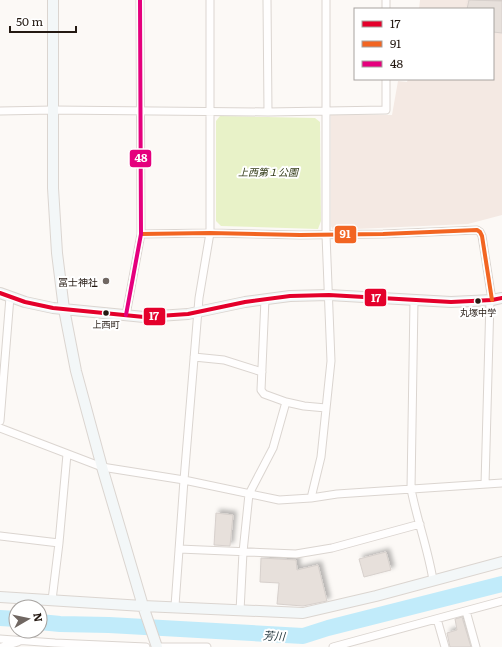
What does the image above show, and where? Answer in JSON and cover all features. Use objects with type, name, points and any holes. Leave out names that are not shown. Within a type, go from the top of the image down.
[{"type":"street","points":[[53,0],[53,188],[55,231],[64,309],[76,371],[102,467],[145,609],[160,646],[207,647]]},
{"type":"street","points":[[126,315],[141,234],[140,0]]},
{"type":"street","points":[[175,606],[199,298],[210,233],[210,0]]},
{"type":"street","points":[[267,0],[268,112]]},
{"type":"street","points":[[311,498],[321,462],[331,357],[326,235],[326,0]]},
{"type":"street","points":[[0,112],[53,110],[268,112],[386,110],[386,80]]},
{"type":"street","points":[[141,234],[210,233],[326,235],[479,230],[482,236],[494,299],[485,484]]},
{"type":"street","points":[[0,293],[43,306],[144,317],[164,317],[198,312],[245,302],[290,296],[329,295],[451,302],[494,299]]},
{"type":"street","points":[[0,421],[10,297]]},
{"type":"street","points":[[266,299],[261,387],[262,392],[286,402],[304,406],[326,408]]},
{"type":"street","points":[[414,300],[411,489],[430,561],[433,580]]},
{"type":"street","points":[[194,357],[224,360],[262,372]]},
{"type":"street","points":[[240,611],[243,552],[249,494],[273,448],[286,402]]},
{"type":"street","points":[[0,428],[102,467],[184,480],[284,500],[338,494],[502,483]]},
{"type":"street","points":[[52,600],[67,454]]},
{"type":"street","points":[[180,549],[296,554],[324,549],[420,524]]},
{"type":"street","points":[[0,536],[59,543]]},
{"type":"street","points":[[0,597],[52,600],[145,609],[175,606],[240,611],[303,613],[376,596],[502,562]]},
{"type":"street","points":[[333,647],[502,601]]},
{"type":"street","points":[[466,611],[476,647]]},
{"type":"street","points":[[437,619],[445,647]]},
{"type":"street","points":[[0,639],[146,647]]},
{"type":"street","points":[[1,647],[22,641]]},
{"type":"shaded area","points":[[420,0],[502,0],[502,215],[468,224],[333,230],[331,226],[331,115],[392,115],[398,81],[494,80],[494,8],[419,8]]},
{"type":"green space","name":"上西第１公園","points":[[220,116],[315,118],[320,122],[321,221],[318,229],[221,226],[216,221],[216,121]]},
{"type":"building","points":[[469,0],[502,1],[502,33],[494,32],[494,8],[467,8]]},
{"type":"building","points":[[216,513],[233,515],[230,546],[214,545]]},
{"type":"building","points":[[386,552],[391,570],[364,577],[359,559]]},
{"type":"building","points":[[261,558],[296,560],[297,570],[318,565],[327,601],[303,606],[277,604],[279,583],[260,582]]},
{"type":"building","points":[[462,617],[471,647],[450,647],[447,633],[457,630],[455,619]]},
{"type":"waterway","name":"芳川","points":[[48,623],[303,636],[328,628],[502,584]]},
{"type":"waterway","name":"芳川","points":[[0,618],[8,618]]},
{"type":"transit line","name":"48","points":[[126,315],[141,234],[140,0]]},
{"type":"transit line","name":"91","points":[[141,234],[210,233],[300,235],[383,234],[477,230],[482,236],[492,300]]},
{"type":"transit line","name":"17","points":[[0,293],[25,302],[53,308],[144,317],[188,314],[245,302],[290,296],[329,295],[451,302],[492,300],[502,298]]},
{"type":"place","name":"冨士神社","points":[[106,281]]},
{"type":"place","name":"丸塚中学","points":[[478,301]]},
{"type":"place","name":"上西町","points":[[106,313]]}]
